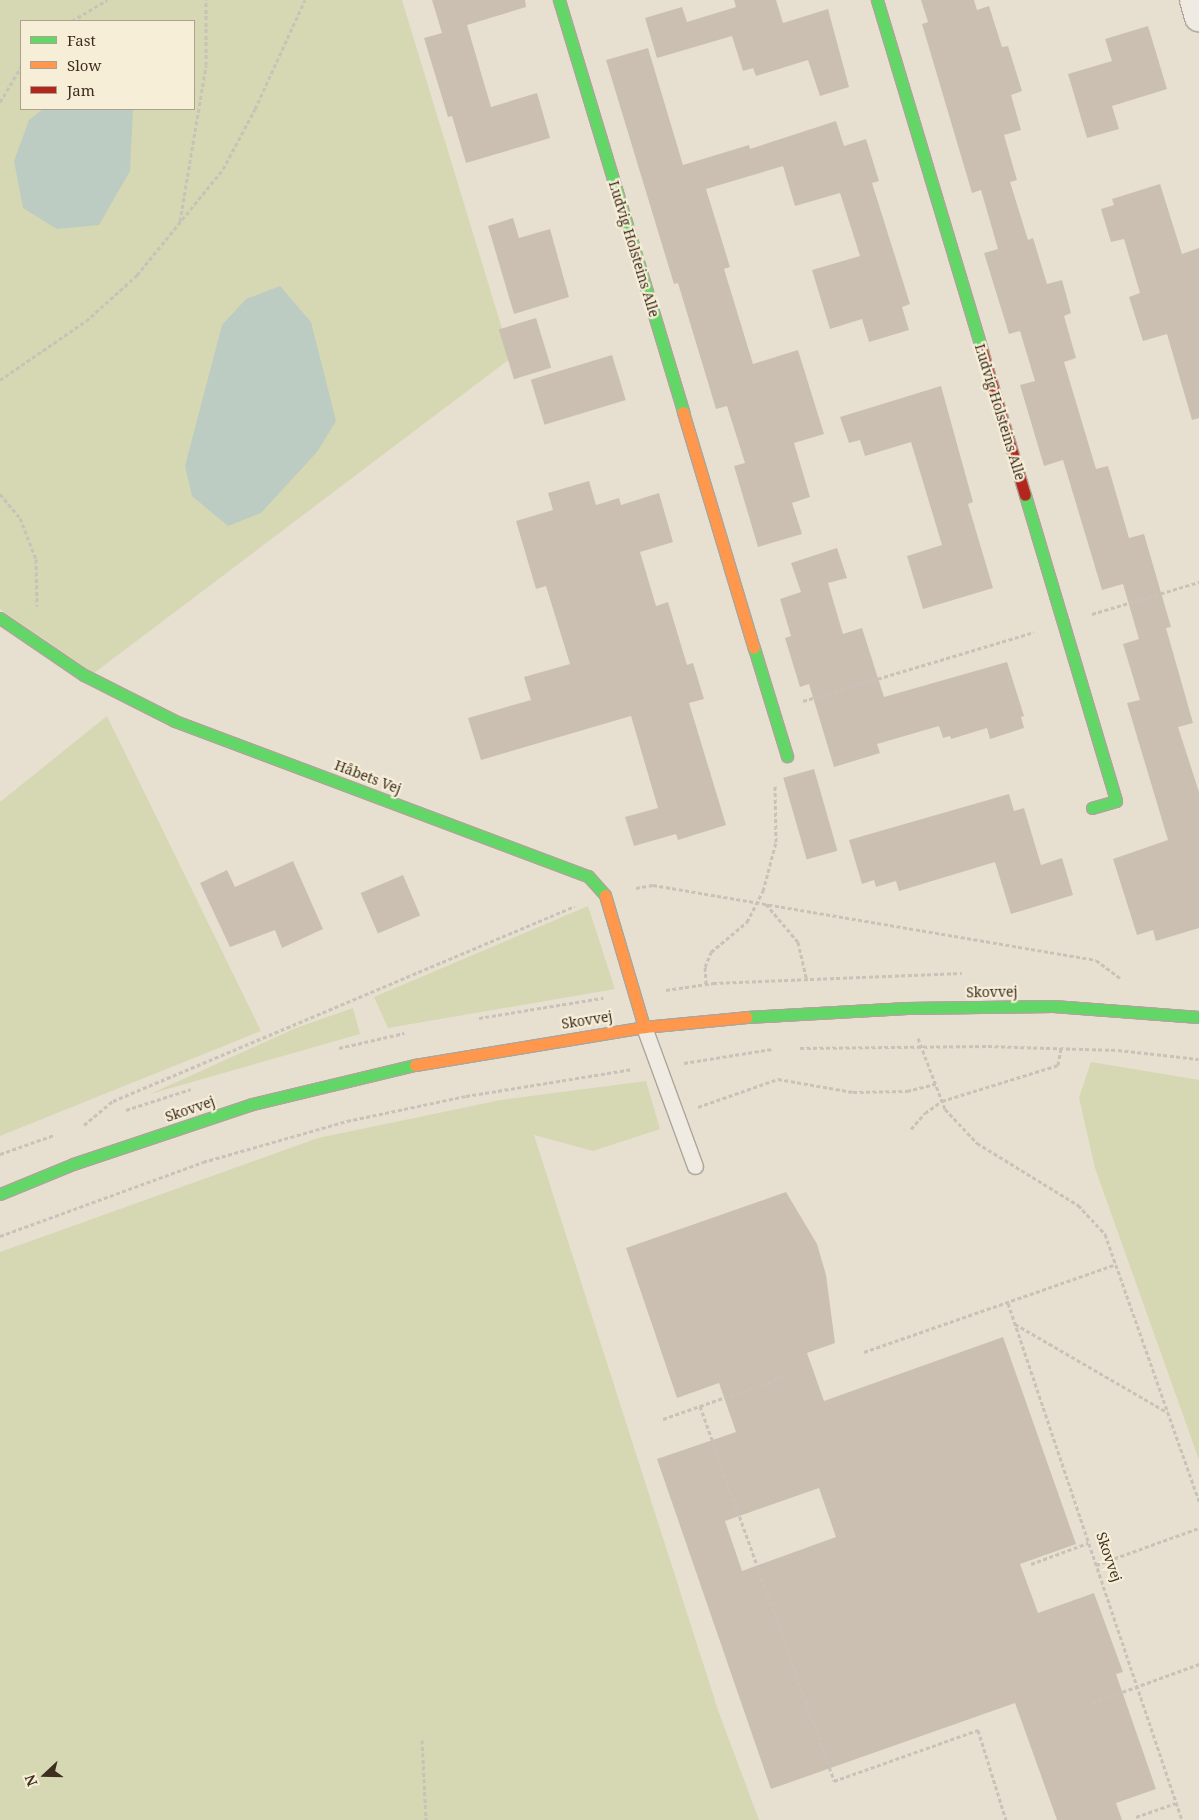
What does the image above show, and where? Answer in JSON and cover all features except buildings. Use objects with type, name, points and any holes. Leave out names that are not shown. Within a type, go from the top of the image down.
[{"type":"street","name":"Ludvig Holsteins Alle","points":[[559,0],[788,756]]},
{"type":"street","name":"Ludvig Holsteins Alle","points":[[876,0],[1116,801],[1092,808]]},
{"type":"street","points":[[1194,0],[1199,17]]},
{"type":"street","name":"Håbets Vej","points":[[0,618],[84,676],[175,721],[588,876],[604,894],[626,952],[644,1027]]},
{"type":"street","name":"Skovvej","points":[[0,1194],[73,1164],[252,1104],[446,1058],[644,1027],[752,1016],[906,1008],[1052,1006],[1199,1017]]},
{"type":"lane","points":[[644,1027],[660,1066],[695,1166]]},
{"type":"path","points":[[74,20],[108,0]]},
{"type":"path","points":[[180,222],[206,65],[206,0]]},
{"type":"path","points":[[0,380],[86,321],[137,275],[223,169],[255,110],[305,0]]},
{"type":"path","points":[[0,102],[20,69]]},
{"type":"path","points":[[0,494],[20,518],[36,559],[42,646]]},
{"type":"path","points":[[773,710],[1199,582]]},
{"type":"path","points":[[706,984],[705,967],[710,952],[747,922],[759,903],[776,842],[775,772],[788,756]]},
{"type":"path","points":[[74,1128],[84,1125],[113,1101],[604,894],[653,885],[1096,960],[1121,979]]},
{"type":"path","points":[[766,904],[798,942],[806,978]]},
{"type":"path","points":[[790,1048],[921,1045],[1061,1048],[1118,1050],[1199,1059]]},
{"type":"path","points":[[921,1045],[945,1109],[977,1144],[1078,1205],[1105,1234],[1199,1502]]},
{"type":"path","points":[[0,1236],[202,1162],[347,1121],[466,1096],[782,1048]]},
{"type":"path","points":[[911,1129],[924,1113],[942,1101],[1058,1065],[1061,1048]]},
{"type":"path","points":[[677,1115],[778,1079],[853,1092],[907,1091],[936,1084]]},
{"type":"path","points":[[0,1154],[56,1134]]},
{"type":"path","points":[[864,1352],[1116,1264]]},
{"type":"path","name":"Skovvej","points":[[1008,1303],[1182,1820]]},
{"type":"path","points":[[1014,1324],[1167,1412]]},
{"type":"path","points":[[663,1419],[783,1377]]},
{"type":"path","points":[[700,1406],[834,1781],[978,1730],[1006,1820]]},
{"type":"path","points":[[1096,1565],[1199,1528]]},
{"type":"path","points":[[1031,1564],[1088,1543]]},
{"type":"path","points":[[1092,1703],[1199,1664]]},
{"type":"path","points":[[422,1740],[426,1820]]},
{"type":"path","points":[[1136,1817],[1176,1803]]},
{"type":"green space","points":[[0,0],[402,0],[511,358],[94,673],[0,609]]},
{"type":"green space","points":[[107,716],[261,1031],[0,1136],[0,802]]},
{"type":"green space","points":[[588,906],[615,989],[388,1028],[374,997]]},
{"type":"green space","points":[[353,1008],[360,1034],[150,1094],[296,1028]]},
{"type":"green space","points":[[1091,1062],[1199,1080],[1199,1460],[1095,1168],[1079,1098]]},
{"type":"green space","points":[[646,1081],[660,1129],[593,1151],[534,1135],[719,1713],[759,1820],[0,1820],[0,1252],[318,1138],[501,1100]]},
{"type":"shaded area","points":[[42,110],[133,110],[130,171],[99,225],[57,229],[23,208],[14,161],[29,120]]},
{"type":"shaded area","points":[[280,286],[311,322],[336,421],[317,452],[261,513],[228,526],[192,496],[185,466],[222,325],[246,299]]},
{"type":"traffic: fast","points":[[559,0],[683,412]]},
{"type":"traffic: fast","points":[[877,0],[982,351]]},
{"type":"traffic: fast","points":[[1025,495],[1116,801],[1092,808]]},
{"type":"traffic: fast","points":[[0,618],[84,675],[175,721],[588,876],[605,895]]},
{"type":"traffic: fast","points":[[754,648],[787,756]]},
{"type":"traffic: fast","points":[[747,1017],[907,1008],[1053,1006],[1199,1017]]},
{"type":"traffic: fast","points":[[0,1194],[73,1164],[252,1104],[415,1065]]},
{"type":"traffic: slow","points":[[683,412],[754,648]]},
{"type":"traffic: slow","points":[[605,895],[644,1027]]},
{"type":"traffic: slow","points":[[415,1065],[644,1027],[747,1017]]},
{"type":"traffic: jam","points":[[982,351],[1025,495]]}]
